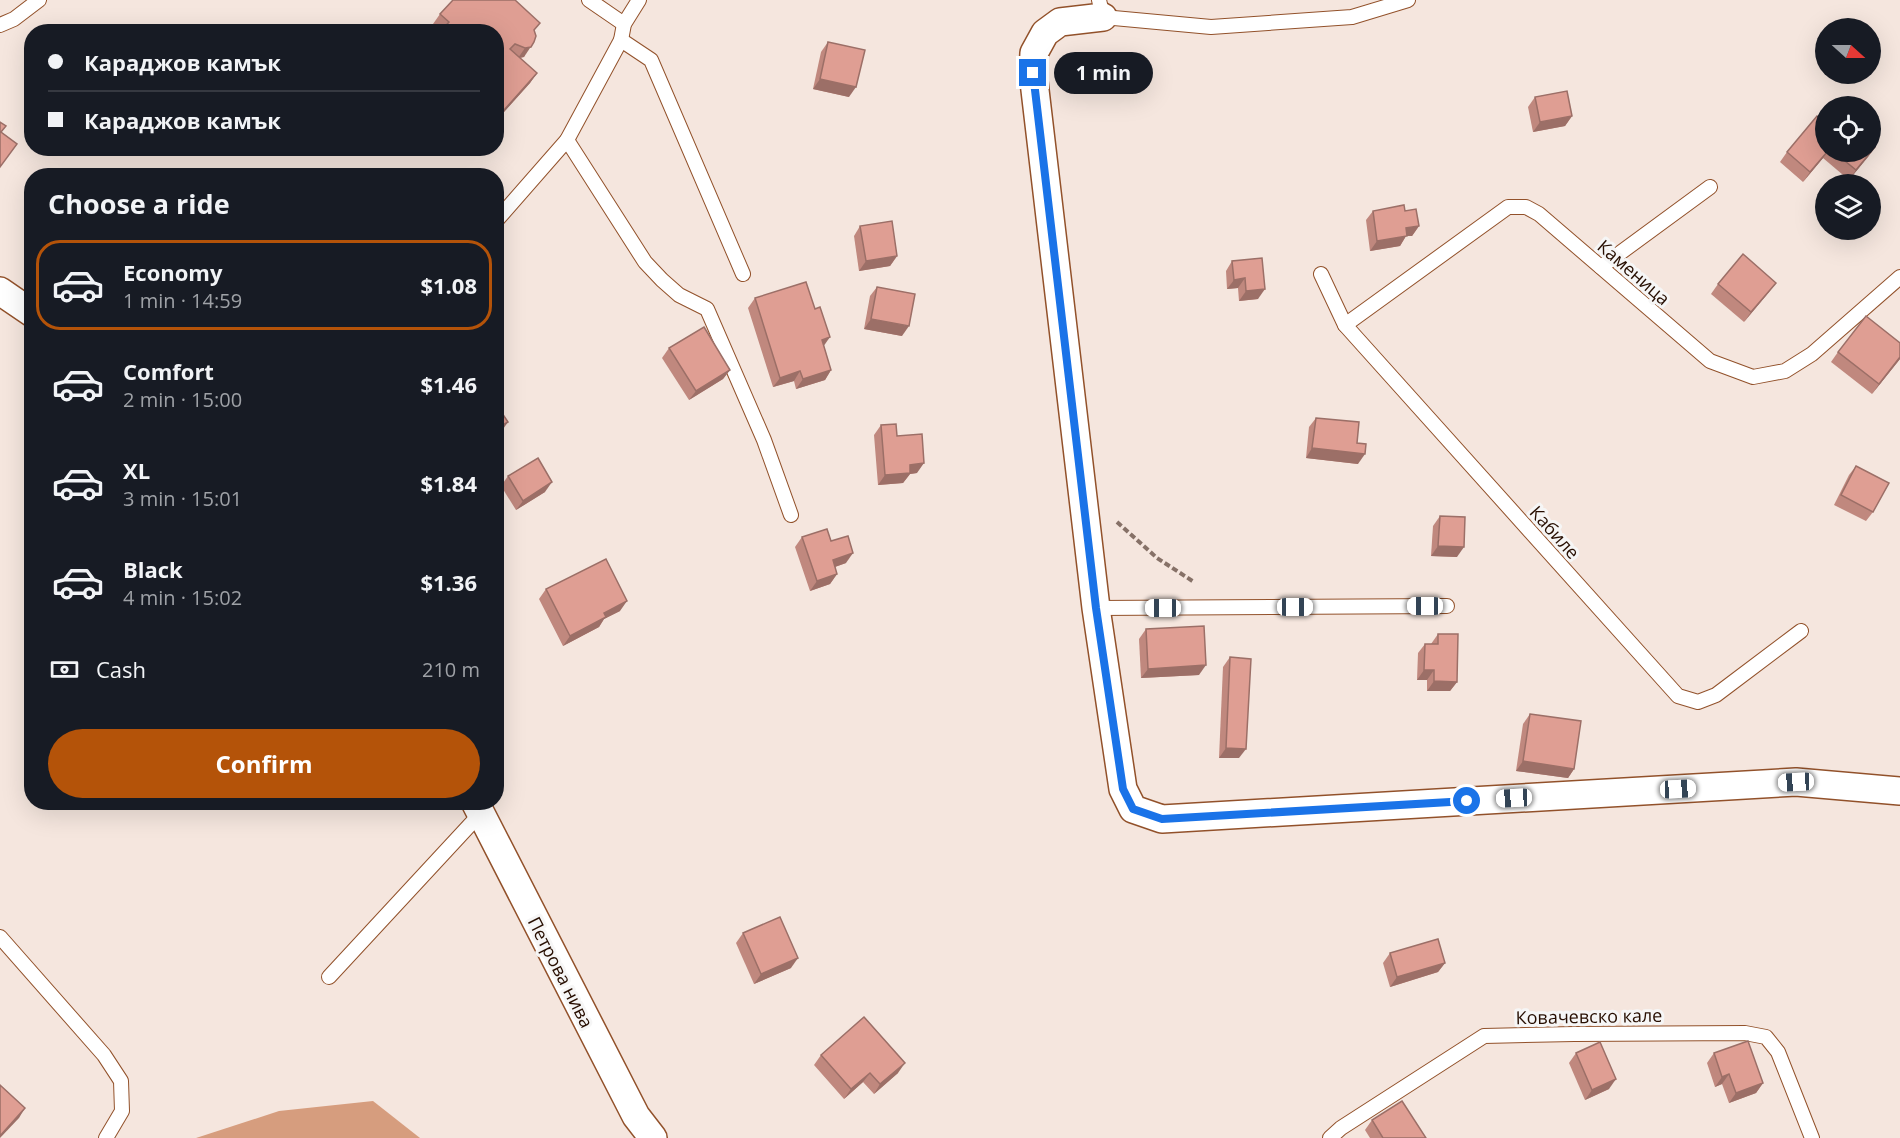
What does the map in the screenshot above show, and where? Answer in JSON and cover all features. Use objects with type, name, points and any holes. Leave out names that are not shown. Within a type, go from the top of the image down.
[{"type":"street","points":[[1101,9],[1060,22],[1045,33],[1034,53],[1033,73],[1096,608],[1123,789],[1133,809],[1162,819],[1796,782],[1900,791]]},
{"type":"street","points":[[0,291],[24,308]]},
{"type":"street","name":"Петрова нива","points":[[478,810],[636,1116],[653,1138]]},
{"type":"lane","points":[[0,25],[14,19],[39,0]]},
{"type":"lane","points":[[589,0],[624,24]]},
{"type":"lane","points":[[504,212],[567,140],[621,40],[624,24],[639,0]]},
{"type":"lane","points":[[1101,9],[1211,27],[1352,17],[1408,0]]},
{"type":"lane","points":[[621,40],[651,60],[743,274]]},
{"type":"lane","points":[[567,140],[645,262],[679,294],[707,309],[764,440],[791,515]]},
{"type":"lane","points":[[1600,267],[1710,187]]},
{"type":"lane","name":"Каменица","points":[[1345,325],[1508,207],[1526,207],[1539,214],[1710,361],[1753,377],[1785,371],[1812,354],[1900,277]]},
{"type":"lane","name":"Кабиле","points":[[1321,274],[1345,325],[1678,696],[1698,702],[1716,695],[1801,631]]},
{"type":"lane","points":[[1096,608],[1447,606]]},
{"type":"lane","points":[[329,977],[475,810]]},
{"type":"lane","points":[[0,937],[104,1055],[121,1081],[122,1111],[106,1138]]},
{"type":"lane","name":"Ковачевско кале","points":[[1330,1138],[1341,1128],[1484,1036],[1734,1033],[1766,1037],[1778,1052],[1812,1138]]},
{"type":"path","points":[[1083,495],[1157,558],[1194,582]]},
{"type":"shaded area","points":[[373,1101],[420,1138],[196,1138],[279,1111]]},
{"type":"building","points":[[453,0],[515,0],[540,23],[534,30],[536,36],[531,47],[525,48],[515,44],[510,49],[537,73],[504,110],[504,24],[447,24],[449,22],[440,14]]},
{"type":"building","points":[[828,42],[865,50],[856,87],[820,79]]},
{"type":"building","points":[[1567,91],[1572,116],[1540,122],[1535,97]]},
{"type":"building","points":[[1815,118],[1815,162],[1818,162],[1810,172],[1787,152]]},
{"type":"building","points":[[0,122],[6,126],[1,132],[17,144],[0,167]]},
{"type":"building","points":[[1846,162],[1863,162],[1856,170]]},
{"type":"building","points":[[1404,205],[1405,211],[1416,209],[1419,226],[1406,228],[1407,236],[1377,241],[1373,211]]},
{"type":"building","points":[[892,221],[897,256],[866,261],[860,226]]},
{"type":"building","points":[[1743,254],[1776,283],[1751,312],[1718,284]]},
{"type":"building","points":[[1262,258],[1265,289],[1246,291],[1245,278],[1234,280],[1232,261]]},
{"type":"building","points":[[806,282],[815,309],[820,307],[830,337],[822,340],[831,370],[803,379],[800,371],[780,378],[755,298]]},
{"type":"building","points":[[877,287],[915,294],[909,326],[871,319]]},
{"type":"building","points":[[1866,316],[1900,343],[1900,357],[1879,384],[1838,352]]},
{"type":"building","points":[[704,327],[730,370],[696,391],[669,348]]},
{"type":"building","points":[[1316,418],[1359,422],[1357,443],[1366,444],[1365,454],[1312,448]]},
{"type":"building","points":[[896,424],[897,436],[922,434],[924,463],[910,465],[910,473],[885,475],[881,425]]},
{"type":"building","points":[[538,458],[552,482],[523,501],[508,476]]},
{"type":"building","points":[[1856,466],[1889,483],[1873,512],[1841,495]]},
{"type":"building","points":[[1440,516],[1465,517],[1464,547],[1438,546]]},
{"type":"building","points":[[827,529],[831,541],[848,536],[853,553],[833,560],[837,574],[817,581],[802,537]]},
{"type":"building","points":[[606,559],[627,601],[604,613],[606,617],[570,636],[546,589]]},
{"type":"building","points":[[1204,626],[1206,665],[1148,669],[1146,629]]},
{"type":"building","points":[[1438,634],[1458,634],[1457,682],[1434,681],[1434,670],[1424,670],[1425,644],[1438,644]]},
{"type":"building","points":[[1230,657],[1251,659],[1246,749],[1226,748]]},
{"type":"building","points":[[1530,714],[1581,721],[1574,769],[1523,761]]},
{"type":"building","points":[[780,917],[798,958],[761,974],[743,933]]},
{"type":"building","points":[[1438,939],[1445,963],[1397,977],[1390,953]]},
{"type":"building","points":[[864,1017],[905,1063],[880,1084],[870,1073],[851,1089],[821,1055]]},
{"type":"building","points":[[1748,1041],[1763,1083],[1736,1093],[1729,1074],[1722,1077],[1714,1053]]},
{"type":"building","points":[[1600,1042],[1616,1079],[1592,1090],[1576,1053]]},
{"type":"building","points":[[0,1085],[25,1108],[0,1136]]},
{"type":"building","points":[[1402,1101],[1426,1138],[1383,1138],[1372,1120]]},
{"type":"route","points":[[1033,73],[1096,608],[1123,789],[1133,809],[1162,819],[1467,801]]}]
